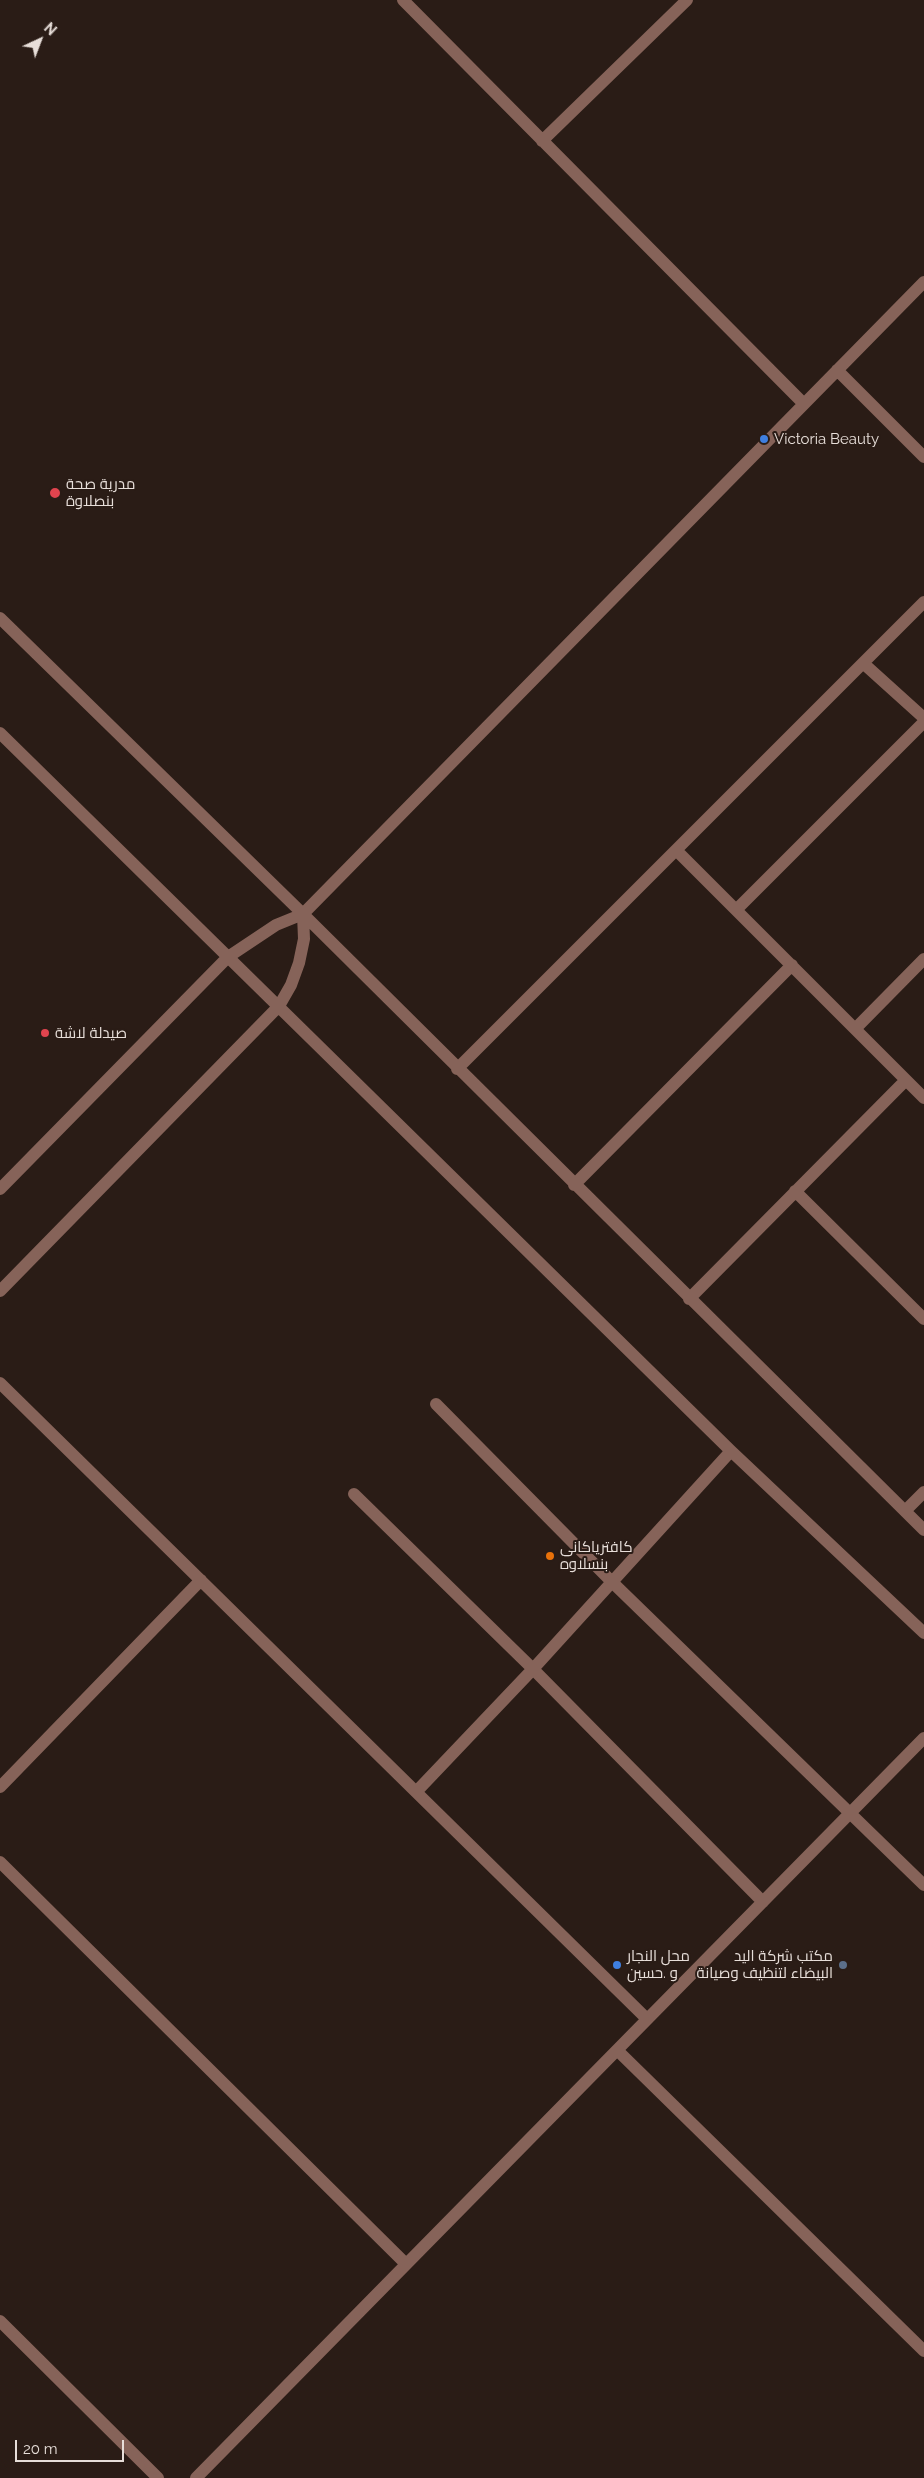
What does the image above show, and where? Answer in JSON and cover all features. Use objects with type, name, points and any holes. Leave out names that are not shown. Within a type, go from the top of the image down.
[{"type":"street","points":[[403,0],[804,404]]},
{"type":"street","points":[[542,141],[687,0]]},
{"type":"street","points":[[0,1190],[228,957],[276,925],[303,914],[924,282]]},
{"type":"street","points":[[837,370],[924,457]]},
{"type":"street","points":[[457,1069],[924,602]]},
{"type":"street","points":[[0,618],[303,914],[457,1069],[924,1530]]},
{"type":"street","points":[[736,910],[924,720],[863,662]]},
{"type":"street","points":[[0,734],[731,1451],[924,1633]]},
{"type":"street","points":[[676,850],[924,1098]]},
{"type":"street","points":[[0,1291],[279,1006],[291,986],[299,962],[304,938],[303,914]]},
{"type":"street","points":[[855,1029],[924,959]]},
{"type":"street","points":[[574,1185],[792,965]]},
{"type":"street","points":[[689,1299],[906,1080]]},
{"type":"street","points":[[795,1192],[924,1319]]},
{"type":"street","points":[[0,1383],[647,2019]]},
{"type":"street","points":[[436,1404],[611,1580],[924,1885]]},
{"type":"street","points":[[416,1792],[532,1669],[611,1580],[731,1451]]},
{"type":"street","points":[[905,1511],[924,1492]]},
{"type":"street","points":[[354,1494],[532,1669],[763,1902]]},
{"type":"street","points":[[0,1787],[201,1580]]},
{"type":"street","points":[[196,2478],[924,1738]]},
{"type":"street","points":[[0,1862],[406,2264]]},
{"type":"street","points":[[617,2050],[924,2351]]},
{"type":"street","points":[[0,2321],[158,2478]]},
{"type":"place","name":"Victoria Beauty","points":[[764,439]]},
{"type":"place","name":"مدرية صحة بنصلاوة","points":[[55,493]]},
{"type":"place","name":"صيدلة لاشة","points":[[45,1033]]},
{"type":"place","name":"كافترياكانى بنسلاوه","points":[[550,1556]]},
{"type":"place","name":"محل النجار و .حسين","points":[[617,1965]]},
{"type":"place","name":"مكتب شركة الید البیضاء لتنظیف وصیانة","points":[[843,1965]]}]
